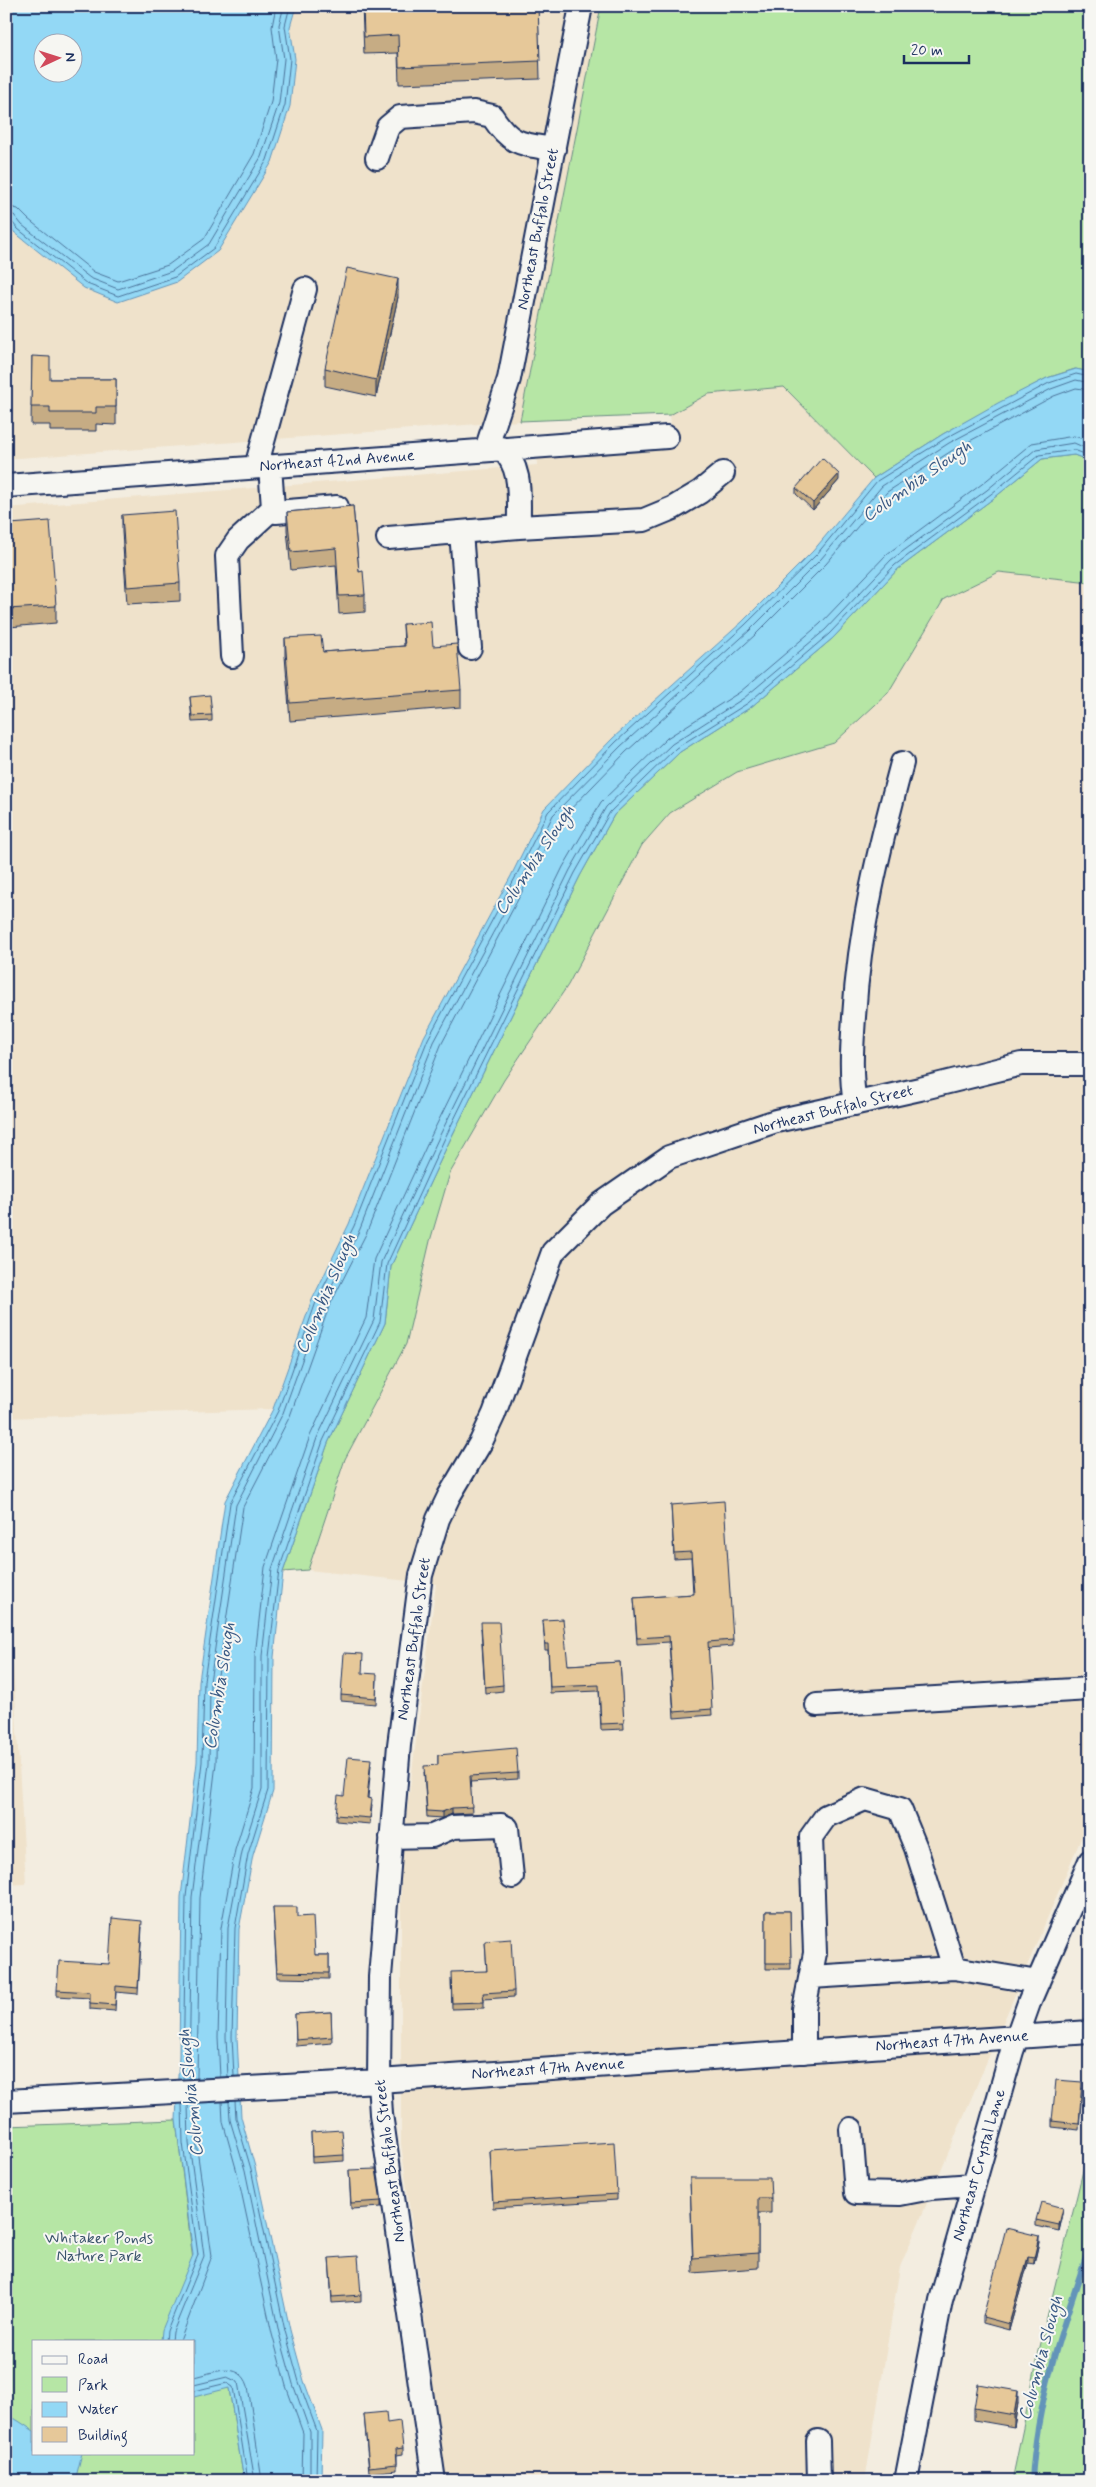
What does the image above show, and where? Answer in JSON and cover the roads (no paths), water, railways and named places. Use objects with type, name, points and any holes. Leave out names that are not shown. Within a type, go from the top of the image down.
[{"type":"street","name":"Northeast Buffalo Street","points":[[494,449],[582,6]]},
{"type":"street","points":[[377,158],[388,127],[400,117],[474,112],[492,116],[504,134],[522,144],[554,150]]},
{"type":"street","points":[[305,289],[263,466],[273,508],[276,512],[337,508]]},
{"type":"street","name":"Northeast 42nd Avenue","points":[[6,486],[667,437]]},
{"type":"street","points":[[494,449],[512,457],[516,468],[519,527]]},
{"type":"street","points":[[388,538],[519,527],[644,520],[674,508],[700,492],[723,472]]},
{"type":"street","points":[[232,656],[227,556],[238,540],[273,508]]},
{"type":"street","points":[[461,532],[470,648]]},
{"type":"street","points":[[855,1104],[850,1075],[857,968],[873,874],[902,764]]},
{"type":"street","name":"Northeast Buffalo Street","points":[[434,2481],[381,2114],[379,2081],[379,1984],[398,1745],[421,1575],[428,1545],[449,1496],[481,1442],[494,1414],[553,1252],[601,1204],[669,1157],[776,1121],[1021,1064],[1090,1064]]},
{"type":"street","points":[[817,1705],[1090,1689]]},
{"type":"street","points":[[804,2052],[804,2009],[815,1953],[811,1837],[826,1816],[865,1799],[900,1809],[916,1848],[954,1968]]},
{"type":"street","points":[[391,1837],[432,1836],[453,1827],[501,1825],[508,1828],[512,1876]]},
{"type":"street","name":"Northeast Crystal Lane","points":[[906,2481],[941,2300],[1017,2037],[1038,1982],[1090,1861]]},
{"type":"street","points":[[811,1977],[954,1968],[1038,1982]]},
{"type":"street","name":"Northeast 47th Avenue","points":[[6,2101],[150,2095],[379,2081],[1090,2032]]},
{"type":"street","points":[[851,2129],[856,2194],[900,2194],[931,2188],[974,2184]]},
{"type":"street","points":[[818,2441],[819,2481]]},
{"type":"water","points":[[6,6],[296,6],[290,27],[295,59],[290,106],[272,162],[218,251],[177,282],[118,302],[84,288],[14,232],[6,223]]},
{"type":"water","points":[[1076,369],[1090,372],[1090,461],[1074,455],[1042,459],[994,498],[898,569],[833,638],[751,707],[680,752],[614,815],[580,876],[449,1142],[391,1266],[385,1323],[328,1443],[283,1572],[274,1657],[273,1791],[253,1855],[239,1929],[237,2037],[241,2117],[255,2167],[290,2330],[304,2381],[322,2430],[321,2481],[244,2481],[229,2388],[195,2397],[195,2340],[161,2340],[162,2330],[193,2255],[176,2120],[179,2056],[181,1897],[197,1762],[199,1681],[225,1501],[273,1409],[312,1300],[349,1224],[424,1037],[511,876],[544,809],[613,738],[742,622],[813,551],[874,478],[943,434],[1047,378]]},
{"type":"water","points":[[6,2416],[17,2420],[32,2430],[32,2454],[82,2454],[75,2481],[6,2481]]},
{"type":"waterway","name":"Columbia Slough","points":[[1032,2481],[1039,2421],[1045,2391],[1061,2332],[1090,2246]]},
{"type":"park label","name":"Whitaker Ponds Nature Park","points":[[99,2247]]}]
